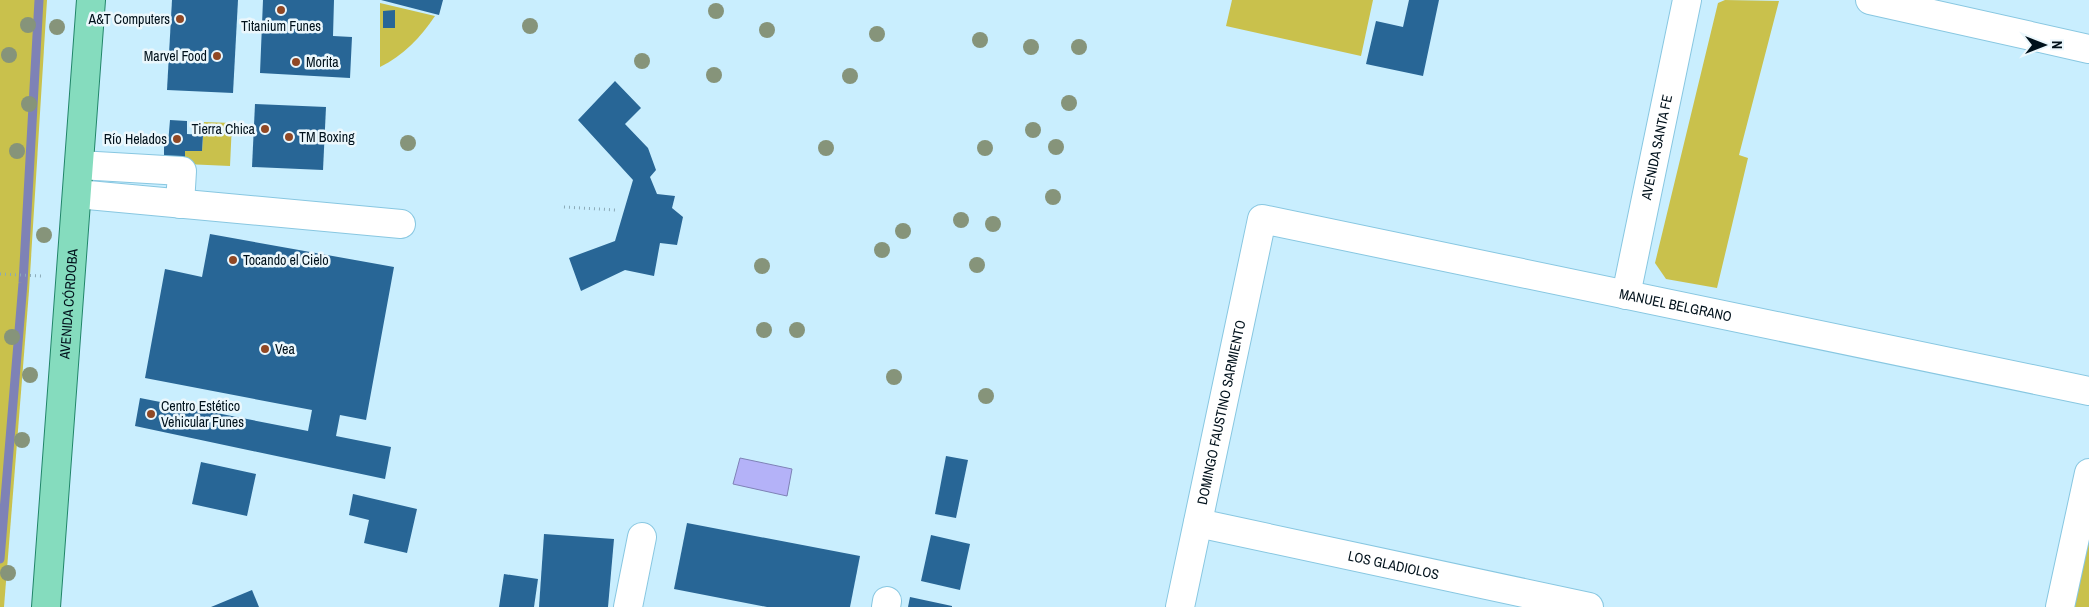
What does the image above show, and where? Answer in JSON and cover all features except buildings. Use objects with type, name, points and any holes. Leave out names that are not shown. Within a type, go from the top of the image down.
[{"type":"main road","name":"AVENIDA CÓRDOBA","points":[[46,607],[91,0]]},
{"type":"street","name":"AVENIDA SANTA FE","points":[[1626,295],[1687,0]]},
{"type":"street","points":[[1870,0],[2089,49]]},
{"type":"street","points":[[79,165],[182,171],[180,204]]},
{"type":"street","points":[[77,194],[401,224]]},
{"type":"street","name":"MANUEL BELGRANO","points":[[1262,219],[2089,391]]},
{"type":"street","name":"DOMINGO FAUSTINO SARMIENTO","points":[[1180,607],[1262,219]]},
{"type":"street","points":[[2060,607],[2089,473]]},
{"type":"street","name":"LOS GLADIOLOS","points":[[1198,523],[1589,607]]},
{"type":"street","points":[[628,607],[642,537]]},
{"type":"path","points":[[564,207],[616,210]]},
{"type":"path","points":[[0,274],[40,276]]},
{"type":"shaded area","points":[[0,0],[47,0],[29,291],[4,607],[0,607]]},
{"type":"shaded area","points":[[1232,0],[1373,0],[1361,56],[1226,26]]},
{"type":"shaded area","points":[[1725,0],[1779,1],[1739,155],[1748,158],[1717,288],[1666,279],[1655,263],[1718,3]]},
{"type":"shaded area","points":[[380,3],[435,16],[411,45],[380,67]]},
{"type":"shaded area","points":[[204,122],[232,123],[230,166],[185,164],[185,151],[202,151]]},
{"type":"shaded area","points":[[2089,526],[2089,607],[2071,607]]},
{"type":"water","points":[[740,458],[792,469],[787,496],[733,484]]},
{"type":"waterway","points":[[0,559],[23,283],[39,0]]},
{"type":"place","name":"Titanium Funes","points":[[281,10]]},
{"type":"place","name":"A&T Computers","points":[[180,19]]},
{"type":"place","name":"Marvel Food","points":[[217,56]]},
{"type":"place","name":"Morita","points":[[296,62]]},
{"type":"place","name":"Tierra Chica","points":[[265,129]]},
{"type":"place","name":"TM Boxing","points":[[289,137]]},
{"type":"place","name":"Río Helados","points":[[177,139]]},
{"type":"place","name":"Tocando el Cielo","points":[[233,260]]},
{"type":"place","name":"Vea","points":[[265,349]]},
{"type":"place","name":"Centro Estético Vehicular Funes","points":[[151,414]]}]
